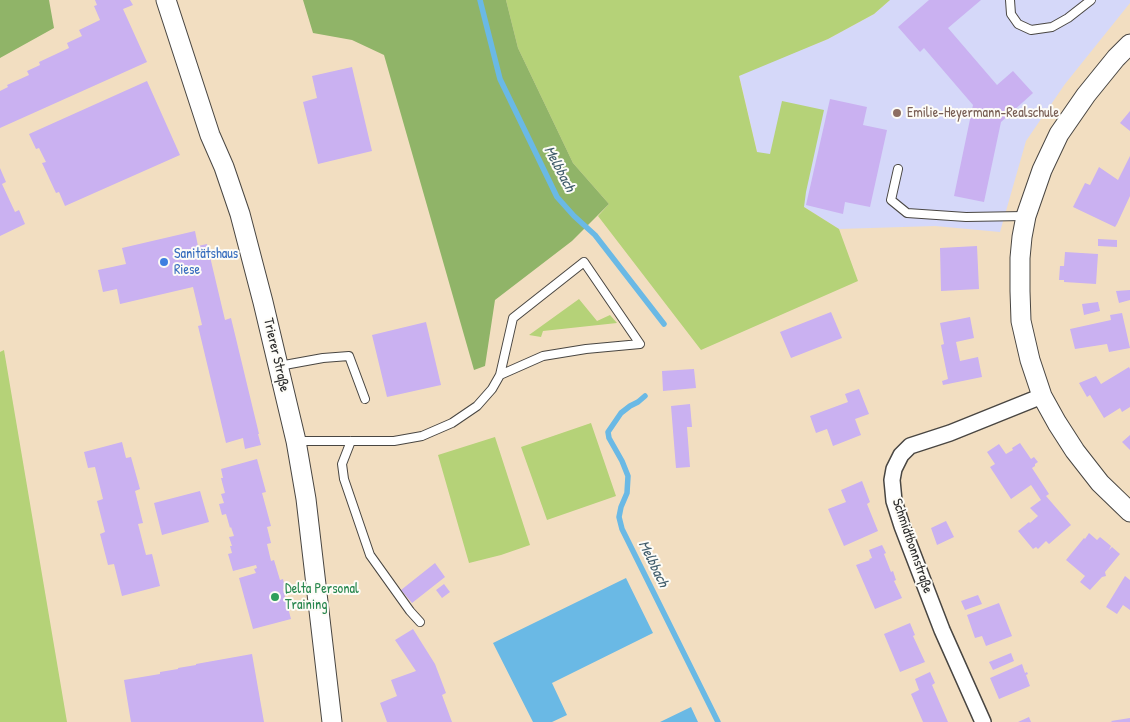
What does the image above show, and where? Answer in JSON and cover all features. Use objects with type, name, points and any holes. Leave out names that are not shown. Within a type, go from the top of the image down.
[{"type":"street","name":"Trierer Straße","points":[[166,0],[210,134],[224,167],[240,214],[279,366],[296,441],[307,508],[332,722]]},
{"type":"street","points":[[1130,44],[1086,95],[1060,134],[1042,170],[1026,216],[1020,258],[1021,321],[1030,360],[1042,396],[1056,423],[1075,451],[1100,483],[1130,512]]},
{"type":"street","name":"Schmidtbonnstraße","points":[[983,722],[945,637],[902,526],[894,500],[892,480],[894,469],[901,455],[910,446],[950,433],[1042,396]]},
{"type":"lane","points":[[1010,0],[1011,14],[1018,24],[1032,30],[1052,27],[1068,18],[1091,0]]},
{"type":"lane","points":[[898,169],[892,200],[907,213],[966,217],[1026,216]]},
{"type":"lane","points":[[296,441],[394,441],[422,436],[452,423],[476,406],[492,389],[500,375],[513,318],[584,262],[640,344],[586,349],[543,356],[500,375]]},
{"type":"lane","points":[[279,366],[323,358],[349,356],[364,400]]},
{"type":"lane","points":[[350,441],[342,464],[344,479],[370,555],[420,622]]},
{"type":"shaded area","name":"Emilie-Heyermann-Realschule","points":[[890,0],[1130,0],[1130,3],[1065,84],[1026,141],[1000,232],[935,226],[839,229],[804,207],[757,152],[739,75],[828,39],[874,14]]},
{"type":"green space","points":[[0,0],[49,0],[54,28],[0,58]]},
{"type":"green space","points":[[303,0],[506,0],[518,48],[573,163],[609,204],[572,241],[495,300],[485,366],[474,370],[384,55],[352,40],[313,33]]},
{"type":"green space","points":[[506,0],[890,0],[874,14],[828,39],[739,76],[757,152],[770,154],[782,101],[824,110],[804,207],[839,229],[858,281],[701,350],[598,216],[609,204],[573,163],[518,48]]},
{"type":"green space","points":[[579,299],[597,321],[610,315],[617,323],[543,331],[541,337],[529,335]]},
{"type":"green space","points":[[4,350],[67,722],[0,722],[0,352]]},
{"type":"green space","points":[[591,423],[616,496],[547,520],[521,447]]},
{"type":"green space","points":[[495,437],[530,545],[469,563],[438,455]]},
{"type":"water","points":[[626,578],[653,633],[552,683],[567,715],[552,722],[533,722],[493,643]]},
{"type":"water","points":[[691,707],[698,722],[660,722]]},
{"type":"building","points":[[95,0],[130,0],[133,5],[123,9],[147,62],[0,128],[0,91],[8,87],[7,85],[29,75],[27,71],[40,65],[39,62],[69,48],[67,43],[82,36],[79,30],[100,20],[94,6],[97,5]]},
{"type":"building","points":[[929,0],[981,0],[948,28],[997,85],[1013,71],[1033,93],[1001,122],[984,202],[954,196],[973,105],[924,48],[920,52],[898,27]]},
{"type":"building","points":[[352,67],[372,151],[318,164],[303,102],[317,98],[312,76]]},
{"type":"building","points":[[147,81],[180,155],[65,206],[59,192],[56,193],[42,163],[46,162],[39,148],[36,149],[29,134]]},
{"type":"building","points":[[830,99],[867,107],[863,125],[887,130],[870,207],[845,202],[843,214],[806,205]]},
{"type":"building","points":[[1130,111],[1130,131],[1120,123]]},
{"type":"building","points":[[1130,156],[1130,196],[1115,227],[1073,207],[1085,183],[1090,185],[1099,167],[1118,180]]},
{"type":"building","points":[[0,168],[6,182],[2,184],[15,212],[19,210],[25,224],[0,236]]},
{"type":"building","points":[[195,231],[198,246],[207,244],[225,320],[231,318],[261,445],[245,449],[243,438],[226,443],[198,326],[202,325],[193,287],[120,304],[117,289],[103,292],[98,270],[126,264],[122,248]]},
{"type":"building","points":[[1098,239],[1117,240],[1117,247],[1098,246]]},
{"type":"building","points":[[977,246],[979,289],[941,291],[940,248]]},
{"type":"building","points":[[1065,252],[1098,254],[1096,284],[1059,280],[1060,266],[1064,266]]},
{"type":"building","points":[[1130,290],[1130,300],[1119,303],[1116,291]]},
{"type":"building","points":[[1098,302],[1100,311],[1084,315],[1082,304]]},
{"type":"building","points":[[831,312],[842,338],[791,358],[780,332]]},
{"type":"building","points":[[1122,313],[1130,348],[1109,352],[1107,344],[1075,349],[1070,329],[1111,320],[1110,315]]},
{"type":"building","points":[[970,317],[974,338],[956,342],[960,361],[978,357],[982,377],[943,385],[942,381],[948,379],[941,345],[944,344],[940,323]]},
{"type":"building","points":[[426,322],[441,385],[387,397],[372,335]]},
{"type":"building","points":[[1129,367],[1130,407],[1122,412],[1120,408],[1104,418],[1090,395],[1087,397],[1079,383],[1096,376],[1101,384]]},
{"type":"building","points":[[694,369],[696,388],[663,391],[662,371]]},
{"type":"building","points":[[859,389],[869,414],[855,419],[861,435],[833,446],[827,429],[816,433],[810,416],[848,402],[845,394]]},
{"type":"building","points":[[690,404],[692,427],[687,427],[690,467],[676,468],[671,406]]},
{"type":"building","points":[[1130,435],[1130,450],[1122,442]]},
{"type":"building","points":[[122,442],[126,458],[131,457],[140,489],[135,491],[143,523],[138,524],[146,555],[152,554],[160,586],[122,596],[114,564],[108,565],[100,534],[105,532],[97,501],[103,499],[95,467],[88,468],[84,452]]},
{"type":"building","points":[[1020,443],[1031,459],[1034,457],[1038,462],[1032,468],[1049,494],[1046,496],[1071,525],[1049,544],[1046,541],[1038,549],[1036,547],[1033,549],[1018,531],[1038,516],[1030,508],[1041,500],[1031,485],[1011,499],[990,467],[995,464],[987,452],[999,444],[1006,454]]},
{"type":"building","points":[[257,459],[266,492],[262,493],[271,526],[267,527],[271,543],[267,544],[271,561],[274,560],[280,580],[283,579],[285,588],[283,589],[291,619],[253,629],[239,578],[256,573],[254,569],[257,568],[256,565],[233,571],[228,554],[232,553],[229,537],[234,536],[226,514],[222,515],[219,504],[224,503],[221,494],[225,493],[221,469]]},
{"type":"building","points":[[862,481],[870,502],[867,504],[878,531],[844,546],[828,509],[846,502],[841,490]]},
{"type":"building","points":[[200,491],[209,522],[162,535],[154,503]]},
{"type":"building","points":[[946,521],[954,537],[937,545],[931,528]]},
{"type":"building","points":[[1089,533],[1097,540],[1100,537],[1111,546],[1109,550],[1112,547],[1120,554],[1105,572],[1106,576],[1102,577],[1090,590],[1080,582],[1085,576],[1066,560]]},
{"type":"building","points":[[882,545],[902,598],[875,609],[856,565],[870,560],[872,558],[869,550]]},
{"type":"building","points":[[435,563],[445,577],[412,603],[401,590]]},
{"type":"building","points":[[1125,576],[1130,580],[1130,610],[1123,605],[1117,614],[1106,607]]},
{"type":"building","points":[[444,584],[450,592],[442,598],[436,590]]},
{"type":"building","points":[[978,595],[982,604],[965,610],[961,601]]},
{"type":"building","points":[[999,603],[1012,636],[986,646],[982,636],[975,638],[967,615]]},
{"type":"building","points":[[910,623],[915,635],[913,636],[925,662],[900,672],[884,634]]},
{"type":"building","points":[[413,629],[435,664],[446,693],[442,695],[452,722],[387,722],[380,703],[397,696],[391,680],[416,671],[395,640]]},
{"type":"building","points":[[1011,653],[1014,661],[993,670],[989,662]]},
{"type":"building","points":[[252,654],[264,722],[131,722],[124,680]]},
{"type":"building","points":[[1022,664],[1025,673],[1027,672],[1028,674],[1026,675],[1030,686],[999,699],[990,678]]},
{"type":"building","points":[[930,672],[935,683],[932,685],[948,722],[923,722],[911,694],[919,690],[915,679]]},
{"type":"building","points":[[1029,717],[1031,722],[1018,722]]},
{"type":"building","points":[[1130,718],[1130,722],[1111,721]]},
{"type":"waterway","name":"Melbbach","points":[[480,0],[500,79],[557,197],[595,235],[664,324]]},
{"type":"waterway","name":"Melbbach","points":[[645,396],[621,413],[608,432],[609,438],[628,476],[627,493],[619,517],[622,529],[718,722]]},
{"type":"place","name":"Emilie-Heyermann-Realschule","points":[[897,113]]},
{"type":"place","name":"Sanitätshaus Riese","points":[[164,262]]},
{"type":"place","name":"Delta Personal Training","points":[[275,597]]}]
